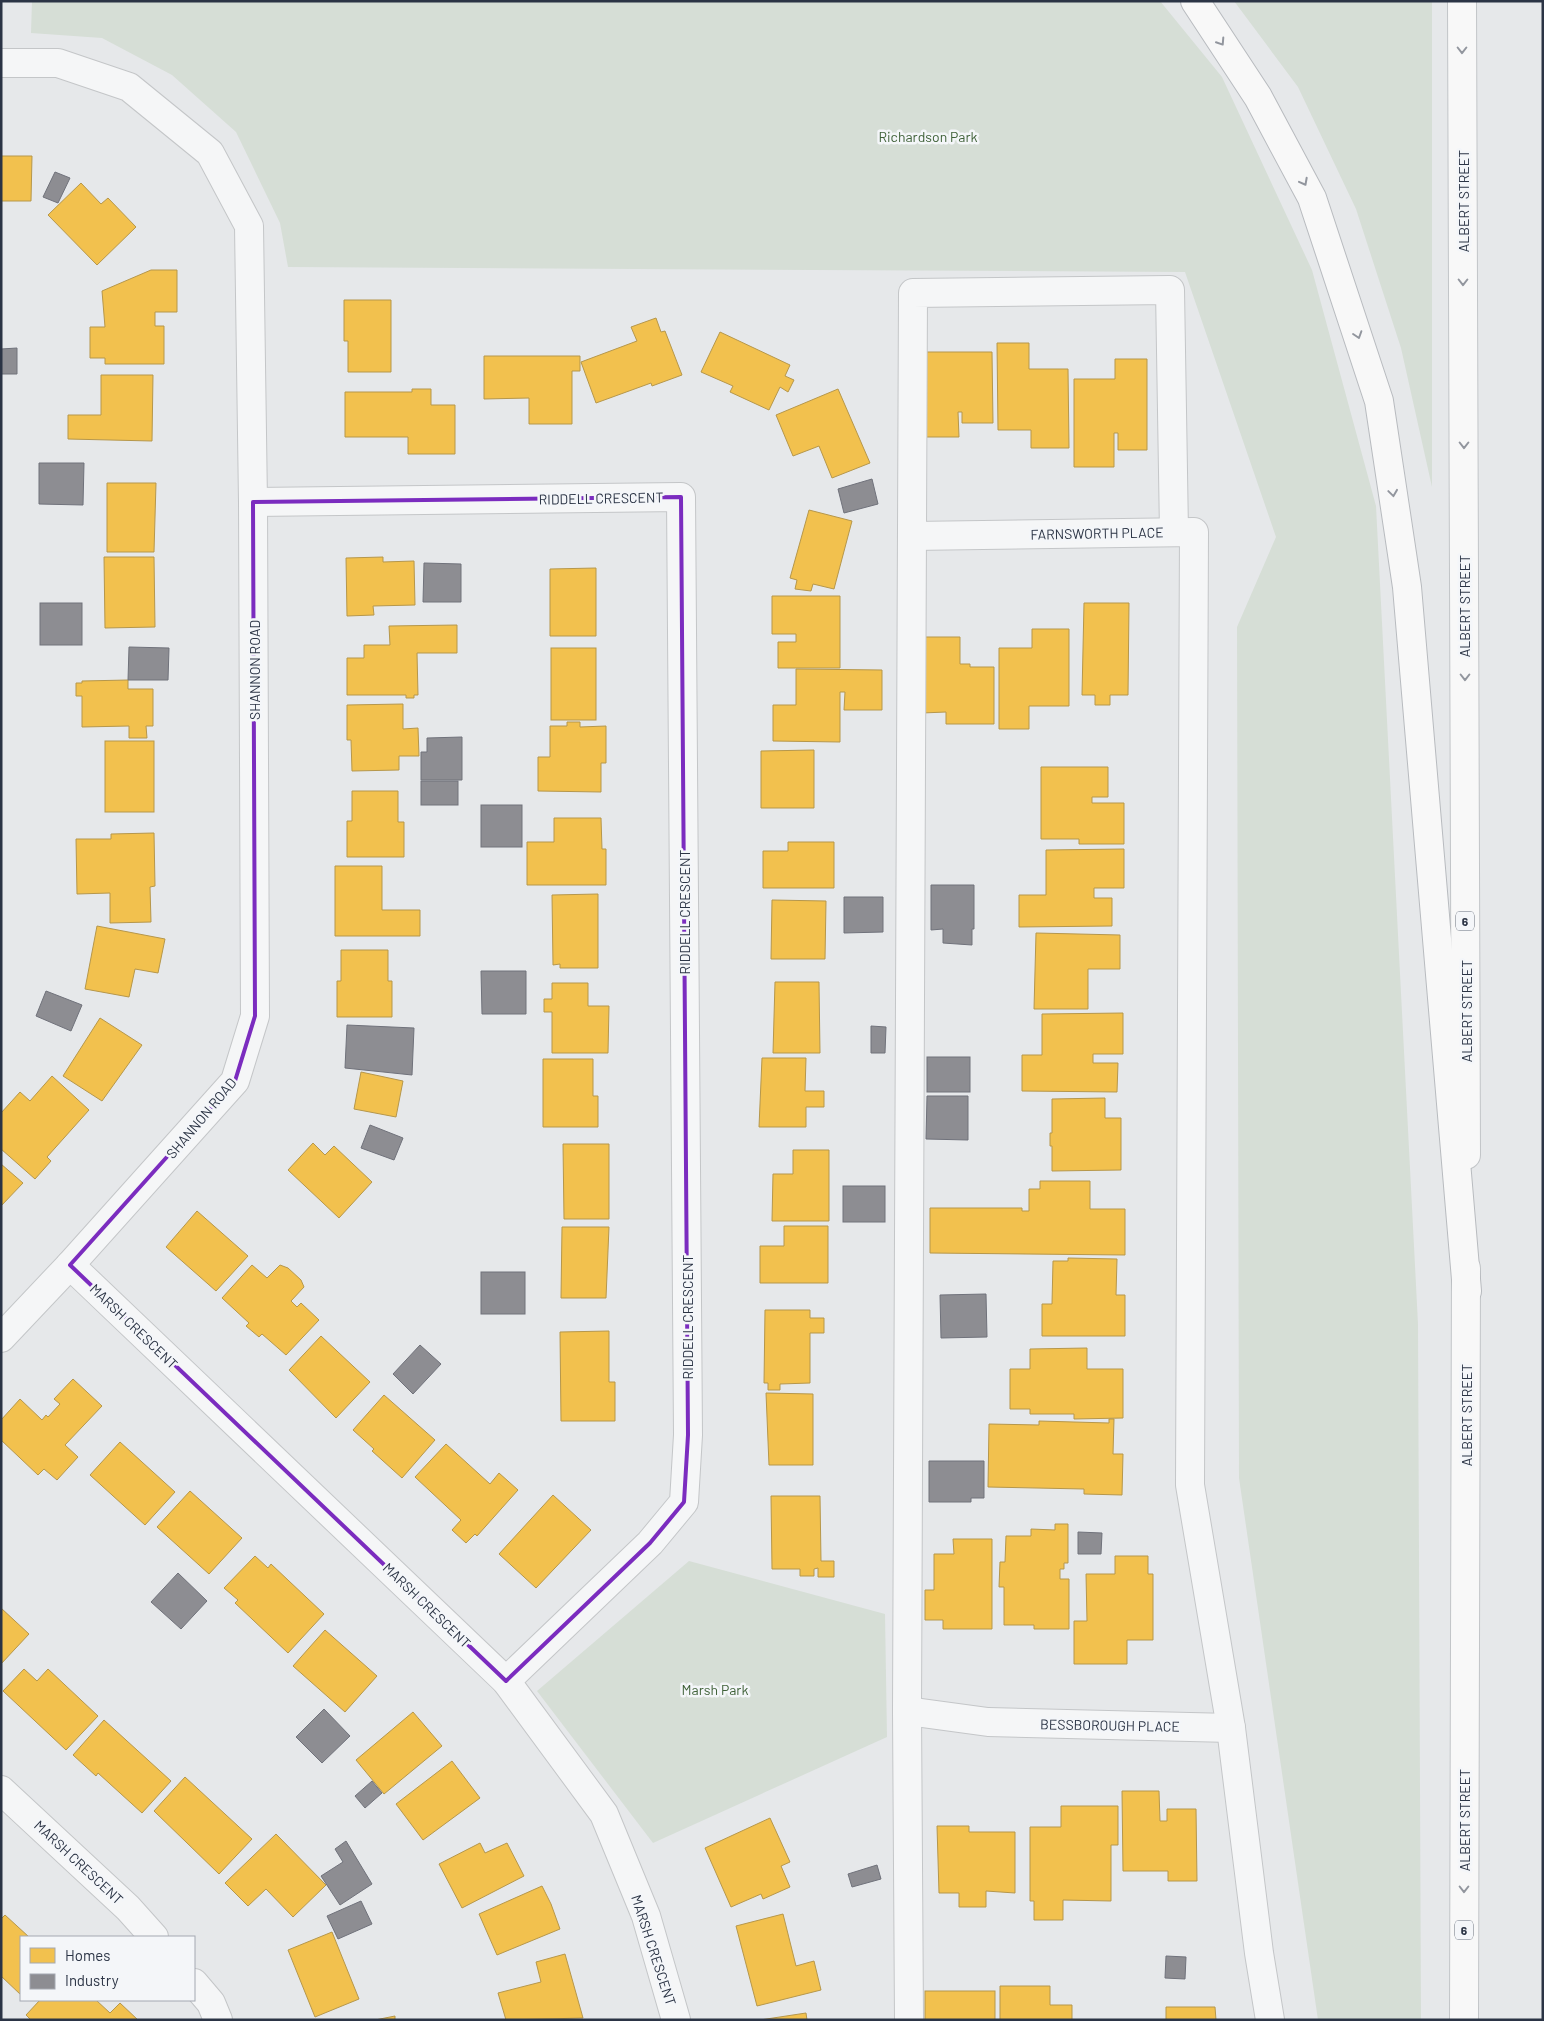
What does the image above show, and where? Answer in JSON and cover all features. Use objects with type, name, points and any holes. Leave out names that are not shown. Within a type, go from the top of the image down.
[{"type":"main road","points":[[1195,1],[1258,97],[1312,198],[1379,401],[1407,587],[1466,1291]]},
{"type":"main road","name":"ALBERT STREET","points":[[1462,1],[1466,1291],[1464,2020]]},
{"type":"street","name":"SHANNON ROAD","points":[[1,63],[58,64],[129,87],[210,153],[249,226],[253,502],[255,1016],[236,1081],[70,1265],[1,1338]]},
{"type":"street","points":[[909,2020],[907,1711],[913,293],[1170,290],[1184,532],[1190,1485],[1231,1728],[1259,1953],[1270,2020]]},
{"type":"street","name":"RIDDELL CRESCENT","points":[[253,502],[681,498],[688,1425],[684,1502],[650,1543],[506,1681]]},
{"type":"street","name":"FARNSWORTH PLACE","points":[[912,536],[1184,532]]},
{"type":"street","name":"MARSH CRESCENT","points":[[70,1265],[506,1681],[604,1814],[646,1916],[676,2020]]},
{"type":"street","name":"BESSBOROUGH PLACE","points":[[907,1711],[988,1722],[1231,1728]]},
{"type":"street","name":"MARSH CRESCENT","points":[[1,1790],[128,1908],[153,1936]]},
{"type":"street","points":[[195,1984],[211,2003],[218,2020]]},
{"type":"highlighted area","points":[[681,497],[688,1435],[684,1502],[650,1543],[506,1681],[70,1265],[235,1081],[255,1016],[253,502]]},
{"type":"green space","name":"Richardson Park","points":[[32,1],[1160,1],[1222,77],[1312,270],[1376,506],[1418,1324],[1421,2020],[1318,2020],[1239,1478],[1237,627],[1276,537],[1185,272],[288,267],[280,223],[236,132],[172,75],[102,38],[31,33]]},
{"type":"green space","points":[[1234,1],[1432,1],[1432,487],[1401,348],[1356,209],[1298,87]]},
{"type":"green space","name":"Marsh Park","points":[[689,1561],[885,1614],[887,1737],[653,1843],[537,1691]]},
{"type":"building: Homes","points":[[1,156],[32,156],[31,201],[1,201]]},
{"type":"building: Homes","points":[[81,183],[101,204],[108,198],[136,227],[97,265],[48,215]]},
{"type":"building: Homes","points":[[151,270],[177,270],[177,312],[155,312],[155,326],[164,326],[164,364],[105,364],[105,358],[90,358],[90,327],[105,327],[102,291]]},
{"type":"building: Homes","points":[[344,300],[391,300],[391,372],[348,372],[348,341],[344,341]]},
{"type":"building: Homes","points":[[656,318],[661,332],[665,331],[682,375],[652,386],[651,383],[596,403],[581,362],[637,341],[631,327]]},
{"type":"building: Homes","points":[[720,332],[790,365],[785,376],[794,380],[788,392],[780,387],[769,410],[730,392],[733,386],[701,372]]},
{"type":"building: Homes","points":[[997,343],[1029,343],[1029,369],[1068,369],[1069,448],[1031,448],[1031,430],[998,430]]},
{"type":"building: Homes","points":[[922,352],[992,352],[993,423],[962,423],[962,412],[958,412],[959,437],[921,437]]},
{"type":"building: Homes","points":[[484,356],[580,356],[580,371],[572,371],[572,424],[529,424],[529,398],[484,399]]},
{"type":"building: Homes","points":[[1115,359],[1147,359],[1147,450],[1118,450],[1118,433],[1114,433],[1114,467],[1074,467],[1074,379],[1115,379]]},
{"type":"building: Homes","points":[[101,375],[153,375],[152,441],[68,439],[68,415],[101,415]]},
{"type":"building: Homes","points":[[412,389],[431,389],[431,405],[455,405],[455,454],[408,454],[408,437],[345,437],[345,392],[412,392]]},
{"type":"building: Homes","points":[[838,389],[870,463],[832,478],[819,446],[793,456],[776,415]]},
{"type":"building: Homes","points":[[107,483],[156,483],[154,552],[107,552]]},
{"type":"building: Homes","points":[[809,510],[852,521],[834,589],[813,584],[811,591],[795,589],[797,580],[790,578]]},
{"type":"building: Homes","points":[[104,557],[154,557],[155,627],[105,628]]},
{"type":"building: Homes","points":[[383,557],[383,562],[414,561],[415,605],[373,606],[374,615],[347,616],[346,558]]},
{"type":"building: Homes","points":[[596,568],[596,636],[550,636],[550,569]]},
{"type":"building: Homes","points":[[772,596],[840,596],[840,668],[778,668],[778,642],[796,642],[796,634],[772,634]]},
{"type":"building: Homes","points":[[1084,603],[1129,603],[1128,695],[1110,695],[1110,705],[1095,705],[1095,695],[1082,695]]},
{"type":"building: Homes","points":[[457,625],[457,653],[417,653],[418,695],[414,695],[414,698],[406,698],[406,695],[347,695],[347,658],[364,658],[364,645],[390,645],[389,626]]},
{"type":"building: Homes","points":[[1032,629],[1069,629],[1069,706],[1029,706],[1029,729],[999,729],[999,648],[1032,648]]},
{"type":"building: Homes","points":[[922,637],[960,637],[960,664],[970,664],[970,667],[994,667],[994,724],[946,724],[946,712],[922,713]]},
{"type":"building: Homes","points":[[551,648],[596,648],[596,720],[551,720]]},
{"type":"building: Homes","points":[[796,669],[882,670],[882,710],[844,710],[845,692],[840,692],[840,742],[773,741],[773,705],[796,705]]},
{"type":"building: Homes","points":[[128,680],[128,689],[153,689],[153,726],[146,726],[147,738],[129,738],[129,726],[82,727],[82,696],[76,696],[76,683],[82,683],[82,681]]},
{"type":"building: Homes","points":[[403,704],[403,729],[418,728],[419,756],[399,756],[399,770],[352,771],[351,740],[347,740],[347,705]]},
{"type":"building: Homes","points":[[567,722],[580,722],[580,727],[606,726],[606,763],[601,763],[601,792],[538,791],[538,757],[550,757],[550,726],[567,726]]},
{"type":"building: Homes","points":[[105,741],[154,741],[154,812],[105,812]]},
{"type":"building: Homes","points":[[814,750],[814,808],[761,808],[761,751]]},
{"type":"building: Homes","points":[[1041,767],[1108,767],[1108,797],[1092,797],[1092,803],[1124,803],[1124,844],[1079,844],[1079,839],[1041,839]]},
{"type":"building: Homes","points":[[352,791],[398,791],[398,822],[404,822],[404,857],[347,857],[347,821],[352,821]]},
{"type":"building: Homes","points":[[554,818],[601,818],[602,849],[606,849],[606,885],[527,885],[527,842],[554,842]]},
{"type":"building: Homes","points":[[154,833],[155,886],[150,887],[151,922],[110,923],[110,893],[77,894],[76,839],[111,839],[111,834]]},
{"type":"building: Homes","points":[[788,842],[834,842],[834,888],[763,888],[763,851],[788,851]]},
{"type":"building: Homes","points":[[1124,849],[1124,888],[1094,888],[1094,898],[1112,898],[1112,926],[1019,927],[1019,895],[1046,895],[1046,850]]},
{"type":"building: Homes","points":[[335,866],[382,866],[382,910],[420,910],[420,936],[335,936]]},
{"type":"building: Homes","points":[[598,894],[598,968],[560,968],[560,964],[553,965],[552,895]]},
{"type":"building: Homes","points":[[772,900],[826,901],[825,959],[771,959]]},
{"type":"building: Homes","points":[[97,926],[165,939],[158,973],[135,969],[129,997],[85,989]]},
{"type":"building: Homes","points":[[1036,933],[1120,935],[1120,969],[1088,969],[1088,1009],[1034,1009]]},
{"type":"building: Homes","points":[[341,950],[388,950],[388,981],[392,981],[392,1017],[337,1017],[337,981],[341,981]]},
{"type":"building: Homes","points":[[775,982],[819,982],[820,1053],[773,1053]]},
{"type":"building: Homes","points":[[552,983],[588,983],[588,1006],[609,1006],[608,1053],[552,1053],[552,1012],[544,1012],[544,999],[552,999]]},
{"type":"building: Homes","points":[[1123,1013],[1123,1054],[1093,1054],[1093,1063],[1118,1063],[1117,1092],[1022,1091],[1022,1055],[1042,1055],[1042,1014]]},
{"type":"building: Homes","points":[[100,1018],[142,1045],[102,1101],[63,1076]]},
{"type":"building: Homes","points":[[762,1058],[806,1058],[805,1091],[824,1091],[824,1107],[806,1107],[806,1127],[759,1127]]},
{"type":"building: Homes","points":[[543,1059],[593,1059],[593,1096],[598,1096],[598,1127],[543,1127]]},
{"type":"building: Homes","points":[[361,1072],[403,1081],[396,1117],[354,1109]]},
{"type":"building: Homes","points":[[52,1076],[89,1110],[47,1157],[51,1161],[35,1179],[1,1149],[1,1113],[20,1092],[30,1101]]},
{"type":"building: Homes","points":[[1105,1098],[1105,1118],[1121,1118],[1121,1170],[1052,1171],[1050,1133],[1052,1133],[1052,1099]]},
{"type":"building: Homes","points":[[313,1143],[325,1155],[334,1146],[372,1182],[339,1218],[288,1170]]},
{"type":"building: Homes","points":[[563,1144],[609,1144],[609,1219],[564,1219]]},
{"type":"building: Homes","points":[[793,1150],[829,1150],[829,1221],[772,1221],[773,1174],[793,1174]]},
{"type":"building: Homes","points":[[1,1164],[23,1183],[1,1206]]},
{"type":"building: Homes","points":[[1040,1181],[1090,1181],[1090,1209],[1125,1209],[1125,1255],[930,1253],[930,1208],[1022,1208],[1022,1211],[1029,1211],[1029,1189],[1040,1189]]},
{"type":"building: Homes","points":[[197,1211],[248,1256],[216,1291],[166,1247]]},
{"type":"building: Homes","points":[[784,1226],[828,1226],[828,1283],[760,1283],[760,1246],[784,1246]]},
{"type":"building: Homes","points":[[562,1227],[609,1227],[606,1298],[561,1298]]},
{"type":"building: Homes","points":[[1068,1258],[1117,1259],[1116,1295],[1125,1295],[1125,1336],[1042,1336],[1042,1304],[1052,1304],[1053,1261],[1068,1261]]},
{"type":"building: Homes","points":[[252,1265],[267,1278],[280,1265],[288,1268],[301,1280],[304,1287],[291,1301],[297,1307],[301,1303],[319,1320],[286,1355],[262,1334],[259,1337],[246,1326],[249,1323],[222,1298]]},
{"type":"building: Homes","points":[[765,1310],[810,1310],[810,1318],[824,1318],[824,1333],[810,1333],[810,1383],[780,1384],[780,1390],[768,1390],[768,1383],[764,1383]]},
{"type":"building: Homes","points":[[609,1331],[609,1382],[615,1382],[615,1421],[561,1421],[560,1332]]},
{"type":"building: Homes","points":[[321,1336],[370,1382],[336,1418],[289,1370]]},
{"type":"building: Homes","points":[[1087,1348],[1087,1369],[1123,1369],[1123,1418],[1074,1419],[1074,1414],[1030,1414],[1030,1409],[1010,1409],[1010,1369],[1030,1369],[1030,1349]]},
{"type":"building: Homes","points":[[73,1379],[102,1406],[65,1445],[78,1457],[57,1480],[44,1469],[38,1475],[1,1440],[1,1420],[20,1399],[42,1420],[46,1415],[48,1417],[60,1404],[54,1399]]},
{"type":"building: Homes","points":[[766,1393],[813,1394],[813,1465],[769,1465]]},
{"type":"building: Homes","points":[[384,1395],[435,1440],[402,1478],[372,1451],[374,1449],[353,1430]]},
{"type":"building: Homes","points":[[1109,1419],[1114,1419],[1113,1454],[1123,1454],[1122,1495],[1084,1494],[1084,1489],[988,1487],[989,1424],[1039,1425],[1039,1421],[1109,1423]]},
{"type":"building: Homes","points":[[120,1442],[175,1492],[145,1525],[90,1475]]},
{"type":"building: Homes","points":[[446,1444],[490,1484],[499,1473],[518,1490],[477,1536],[475,1534],[466,1543],[452,1530],[461,1520],[415,1477]]},
{"type":"building: Homes","points":[[190,1491],[242,1538],[209,1574],[157,1527]]},
{"type":"building: Homes","points":[[553,1495],[591,1530],[536,1588],[499,1554]]},
{"type":"building: Homes","points":[[771,1496],[820,1496],[821,1561],[834,1561],[834,1577],[818,1577],[818,1568],[814,1569],[814,1576],[800,1576],[800,1569],[772,1569]]},
{"type":"building: Homes","points":[[1055,1524],[1068,1524],[1068,1563],[1064,1563],[1064,1569],[1060,1569],[1060,1579],[1069,1579],[1069,1629],[1034,1629],[1034,1625],[1004,1625],[1004,1587],[999,1587],[1000,1562],[1005,1562],[1006,1536],[1031,1536],[1031,1529],[1055,1530]]},
{"type":"building: Homes","points":[[953,1539],[992,1539],[992,1629],[943,1629],[943,1620],[925,1620],[925,1590],[934,1590],[934,1554],[954,1554]]},
{"type":"building: Homes","points":[[255,1556],[268,1568],[271,1564],[324,1614],[288,1653],[235,1603],[238,1600],[224,1588]]},
{"type":"building: Homes","points":[[1115,1556],[1148,1556],[1148,1574],[1153,1574],[1153,1640],[1127,1640],[1127,1664],[1074,1664],[1074,1621],[1087,1621],[1086,1574],[1115,1574]]},
{"type":"building: Homes","points":[[1,1608],[29,1634],[1,1664]]},
{"type":"building: Homes","points":[[325,1630],[377,1676],[345,1712],[293,1666]]},
{"type":"building: Homes","points":[[24,1669],[37,1681],[48,1669],[98,1716],[66,1750],[3,1691]]},
{"type":"building: Homes","points":[[413,1712],[442,1746],[384,1794],[356,1760]]},
{"type":"building: Homes","points":[[104,1720],[171,1781],[142,1813],[98,1773],[96,1776],[73,1755]]},
{"type":"building: Homes","points":[[452,1761],[480,1798],[423,1840],[396,1804]]},
{"type":"building: Homes","points":[[185,1777],[252,1839],[219,1874],[154,1811]]},
{"type":"building: Homes","points":[[1122,1791],[1159,1791],[1160,1821],[1167,1821],[1167,1809],[1196,1809],[1197,1881],[1168,1881],[1168,1871],[1123,1871]]},
{"type":"building: Homes","points":[[1061,1806],[1118,1806],[1118,1845],[1111,1845],[1111,1901],[1063,1900],[1063,1920],[1034,1920],[1034,1901],[1030,1901],[1030,1827],[1061,1827]]},
{"type":"building: Homes","points":[[770,1818],[790,1862],[781,1866],[790,1887],[763,1899],[761,1894],[731,1907],[705,1848]]},
{"type":"building: Homes","points":[[937,1826],[969,1826],[969,1832],[1015,1832],[1015,1893],[986,1891],[986,1907],[959,1907],[959,1893],[939,1893]]},
{"type":"building: Homes","points":[[276,1834],[326,1885],[293,1917],[266,1889],[248,1906],[225,1883]]},
{"type":"building: Homes","points":[[480,1843],[485,1853],[507,1843],[524,1876],[462,1908],[439,1864]]},
{"type":"building: Homes","points":[[542,1886],[560,1929],[497,1955],[479,1914]]},
{"type":"building: Homes","points":[[783,1914],[796,1966],[814,1961],[821,1990],[757,2006],[736,1926]]},
{"type":"building: Homes","points":[[5,1915],[28,1936],[20,1936],[20,1994],[1,1976],[1,1919]]},
{"type":"building: Homes","points":[[332,1932],[359,1999],[315,2017],[288,1950]]},
{"type":"building: Homes","points":[[565,1954],[583,2018],[506,2020],[498,1993],[541,1982],[536,1962]]},
{"type":"building: Homes","points":[[1000,1986],[1050,1986],[1050,2005],[1072,2005],[1072,2020],[1000,2020]]},
{"type":"building: Homes","points":[[925,1991],[995,1991],[995,2020],[925,2020]]},
{"type":"building: Homes","points":[[39,2001],[97,2001],[110,2013],[120,2003],[138,2020],[31,2020],[26,2015]]},
{"type":"building: Homes","points":[[1166,2007],[1215,2007],[1216,2020],[1166,2020]]},
{"type":"building: Homes","points":[[806,2013],[807,2020],[760,2020]]},
{"type":"building: Homes","points":[[395,2016],[395,2020],[375,2020]]},
{"type":"building: Industry","points":[[55,172],[70,178],[58,203],[43,197]]},
{"type":"building: Industry","points":[[17,348],[17,374],[1,374],[1,349]]},
{"type":"building: Industry","points":[[39,463],[84,463],[83,505],[39,504]]},
{"type":"building: Industry","points":[[872,479],[878,504],[844,513],[838,489]]},
{"type":"building: Industry","points":[[424,563],[461,564],[461,602],[423,602]]},
{"type":"building: Industry","points":[[40,603],[82,603],[82,645],[40,645]]},
{"type":"building: Industry","points":[[129,647],[169,648],[168,680],[128,680]]},
{"type":"building: Industry","points":[[462,737],[462,780],[421,780],[421,752],[427,752],[427,738]]},
{"type":"building: Industry","points":[[421,781],[458,781],[458,805],[421,805]]},
{"type":"building: Industry","points":[[481,805],[522,805],[522,847],[481,847]]},
{"type":"building: Industry","points":[[931,885],[974,885],[972,945],[943,943],[943,929],[931,930]]},
{"type":"building: Industry","points":[[844,897],[883,897],[883,932],[844,933]]},
{"type":"building: Industry","points":[[481,971],[526,971],[526,1014],[482,1014]]},
{"type":"building: Industry","points":[[46,991],[82,1005],[71,1031],[36,1016]]},
{"type":"building: Industry","points":[[347,1025],[414,1028],[412,1075],[345,1068]]},
{"type":"building: Industry","points":[[871,1026],[886,1027],[885,1053],[871,1053]]},
{"type":"building: Industry","points":[[927,1057],[970,1057],[970,1092],[927,1092]]},
{"type":"building: Industry","points":[[927,1096],[968,1096],[968,1140],[926,1139]]},
{"type":"building: Industry","points":[[370,1125],[403,1138],[394,1160],[361,1148]]},
{"type":"building: Industry","points":[[843,1186],[885,1186],[885,1222],[843,1222]]},
{"type":"building: Industry","points":[[481,1272],[525,1272],[525,1314],[481,1314]]},
{"type":"building: Industry","points":[[986,1294],[987,1337],[941,1338],[940,1295]]},
{"type":"building: Industry","points":[[420,1345],[441,1364],[413,1394],[393,1374]]},
{"type":"building: Industry","points":[[929,1461],[984,1461],[984,1498],[971,1498],[971,1502],[929,1502]]},
{"type":"building: Industry","points":[[1078,1532],[1102,1533],[1101,1554],[1078,1554]]},
{"type":"building: Industry","points":[[178,1573],[207,1601],[181,1629],[151,1602]]},
{"type":"building: Industry","points":[[324,1709],[350,1736],[322,1763],[296,1737]]},
{"type":"building: Industry","points":[[372,1781],[382,1793],[365,1808],[355,1796]]},
{"type":"building: Industry","points":[[346,1841],[372,1884],[340,1905],[321,1876],[343,1862],[335,1849]]},
{"type":"building: Industry","points":[[877,1865],[881,1879],[852,1887],[848,1874]]},
{"type":"building: Industry","points":[[361,1901],[372,1924],[338,1939],[327,1916]]},
{"type":"building: Industry","points":[[1166,1956],[1186,1957],[1185,1979],[1165,1978]]}]
